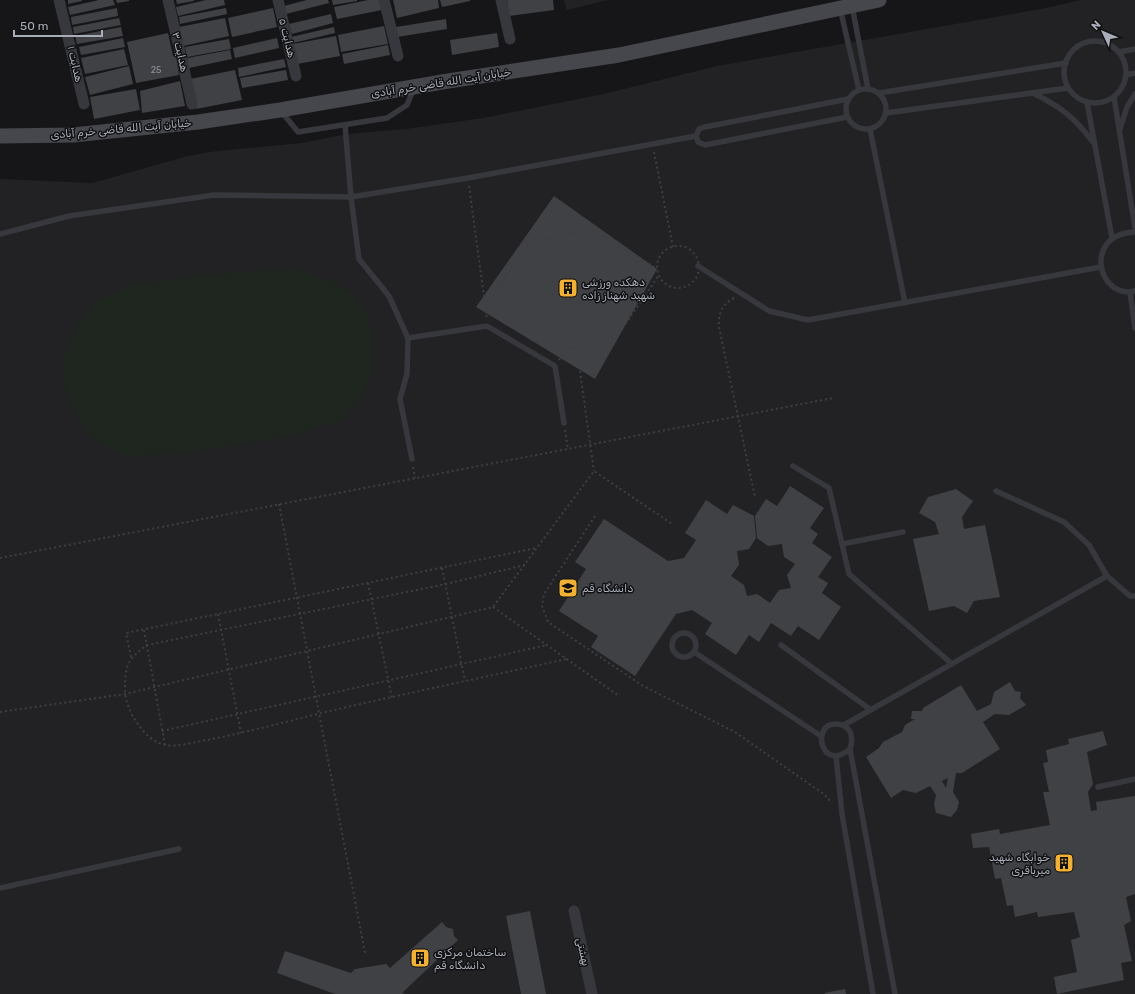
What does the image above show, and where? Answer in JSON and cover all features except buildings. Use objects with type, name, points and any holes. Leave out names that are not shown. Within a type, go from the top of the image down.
[{"type":"main road","name":"خیابان آیت الله قاضی خرم آبادی","points":[[0,136],[73,135],[198,122],[280,110],[414,87],[619,55],[879,0]]},
{"type":"street","name":"هدایت ۱","points":[[60,0],[84,104]]},
{"type":"street","name":"هدایت ۳","points":[[168,0],[192,104]]},
{"type":"street","name":"هدایت ۵","points":[[278,0],[296,76]]},
{"type":"street","points":[[384,0],[398,56]]},
{"type":"street","points":[[501,0],[510,39]]},
{"type":"street","name":"بهشتی","points":[[574,911],[592,994]]},
{"type":"lane","points":[[846,7],[868,88]]},
{"type":"lane","points":[[846,7],[859,90]]},
{"type":"lane","points":[[1096,41],[1109,44],[1119,52],[1125,63],[1126,75],[1122,87],[1114,97],[1101,103],[1087,102],[1076,97],[1068,88],[1064,76],[1066,63],[1072,52],[1083,44],[1096,41]]},
{"type":"lane","points":[[1119,52],[1135,49]]},
{"type":"lane","points":[[879,93],[1066,63]]},
{"type":"lane","points":[[1126,75],[1135,73]]},
{"type":"lane","points":[[280,110],[298,132],[387,118],[407,105],[414,87]]},
{"type":"lane","points":[[847,117],[705,145],[698,142],[696,136],[699,129],[705,127],[848,99],[859,90],[868,88],[879,93],[885,102],[886,113],[880,123],[870,129],[857,127],[847,117],[845,108],[848,99]]},
{"type":"lane","points":[[886,113],[1068,88]]},
{"type":"lane","points":[[1033,93],[1057,105],[1073,117],[1094,143]]},
{"type":"lane","points":[[1119,132],[1127,107],[1135,94]]},
{"type":"lane","points":[[1114,97],[1135,228]]},
{"type":"lane","points":[[1087,102],[1112,238]]},
{"type":"lane","points":[[345,125],[351,197],[359,258],[389,296],[408,338],[407,374],[400,399],[412,459]]},
{"type":"lane","points":[[870,129],[905,302]]},
{"type":"lane","points":[[0,234],[69,216],[214,195],[351,197],[468,178],[696,136]]},
{"type":"lane","points":[[1135,232],[1123,232],[1112,238],[1102,251],[1101,267],[1106,280],[1117,289],[1133,292],[1135,328]]},
{"type":"lane","points":[[698,266],[748,296],[769,311],[808,320],[1101,267]]},
{"type":"lane","points":[[408,338],[488,326],[555,366],[564,423]]},
{"type":"lane","points":[[793,466],[830,488],[848,574],[952,664]]},
{"type":"lane","points":[[996,491],[1064,522],[1089,545],[1107,576],[1130,596],[1135,596]]},
{"type":"lane","points":[[842,544],[903,532]]},
{"type":"lane","points":[[850,749],[844,754],[836,756],[829,754],[821,743],[821,736],[826,728],[835,724],[844,725],[1107,576]]},
{"type":"lane","points":[[683,633],[690,635],[695,641],[694,652],[684,657],[677,654],[672,648],[674,640],[683,633]]},
{"type":"lane","points":[[781,645],[871,710]]},
{"type":"lane","points":[[694,652],[821,736]]},
{"type":"lane","points":[[844,725],[851,732],[853,740],[850,749],[894,994]]},
{"type":"lane","points":[[836,756],[842,814],[873,994]]},
{"type":"lane","points":[[1098,787],[1135,779]]},
{"type":"lane","points":[[0,888],[179,849]]},
{"type":"path","points":[[652,144],[674,247]]},
{"type":"path","points":[[468,178],[488,326]]},
{"type":"path","points":[[485,308],[529,242],[592,229],[657,269]]},
{"type":"path","points":[[674,247],[690,250],[694,255],[698,266],[698,272],[693,282],[682,287],[671,287],[666,284],[658,275],[657,269],[663,253],[674,247]]},
{"type":"path","points":[[555,366],[565,350],[618,335],[658,275]]},
{"type":"path","points":[[748,296],[736,298],[726,304],[719,314],[718,321],[755,497]]},
{"type":"path","points":[[0,712],[125,694],[493,607],[594,472],[580,372]]},
{"type":"path","points":[[0,558],[833,398]]},
{"type":"path","points":[[564,423],[568,448]]},
{"type":"path","points":[[594,472],[672,524]]},
{"type":"path","points":[[279,504],[365,953]]},
{"type":"path","points":[[595,516],[544,594],[542,606],[548,622],[644,686],[735,732],[825,796],[842,814]]},
{"type":"path","points":[[538,548],[126,633],[131,657],[125,675],[125,694],[141,730],[155,741],[165,745],[178,745],[241,733],[319,714],[566,659]]},
{"type":"path","points":[[131,657],[147,645],[371,600],[525,565]]},
{"type":"path","points":[[442,568],[465,681]]},
{"type":"path","points":[[368,583],[392,698]]},
{"type":"path","points":[[493,607],[619,696]]},
{"type":"path","points":[[218,614],[241,733]]},
{"type":"path","points":[[144,630],[165,745]]},
{"type":"path","points":[[162,731],[547,645]]},
{"type":"shaded area","points":[[564,0],[608,0],[567,10]]},
{"type":"shaded area","name":"دانشگاه قم","points":[[1081,0],[1135,0],[1135,994],[0,994],[0,179],[92,183],[188,156],[217,151],[302,143],[347,134],[406,129],[483,118],[604,94],[717,66],[1046,8]]},
{"type":"shaded area","points":[[297,268],[332,281],[351,292],[366,311],[374,339],[375,364],[361,399],[340,421],[297,435],[242,445],[179,454],[124,456],[104,447],[84,430],[73,411],[63,380],[63,360],[75,327],[97,300],[131,284],[216,274]]},
{"type":"place","name":"دهکده ورزشی شهید شهناز زاده","points":[[568,288]]},
{"type":"place","name":"دانشگاه قم","points":[[568,588]]},
{"type":"place","name":"خوابگاه شهید میرباقری","points":[[1064,863]]},
{"type":"place","name":"ساختمان مرکزی دانشگاه قم","points":[[420,958]]}]
